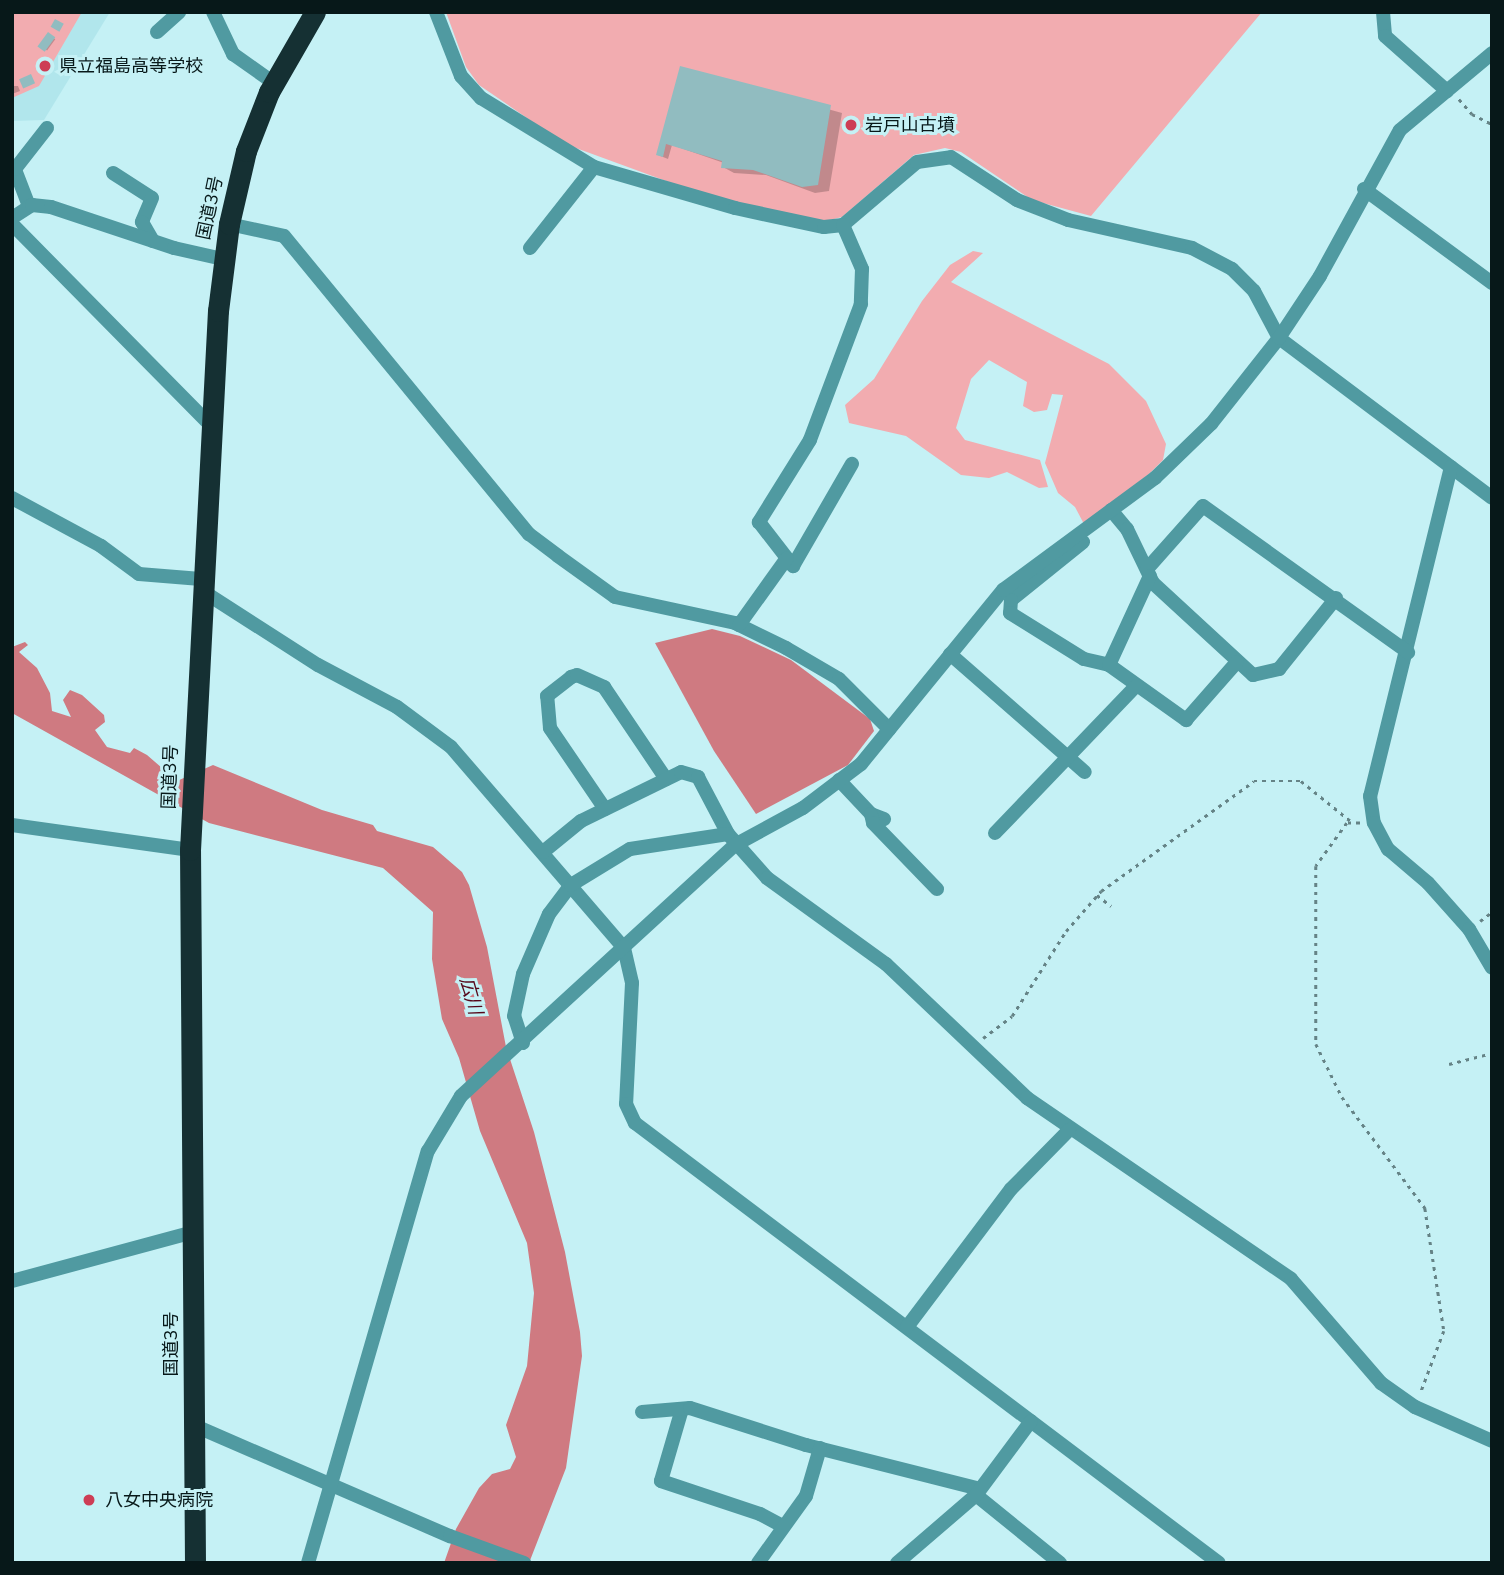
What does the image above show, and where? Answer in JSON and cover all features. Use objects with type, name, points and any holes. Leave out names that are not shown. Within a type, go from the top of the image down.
[{"type":"highway","name":"国道3号","points":[[195,1563],[190,850],[201,585],[223,259],[246,151],[274,83],[314,12]]},
{"type":"street","points":[[157,32],[178,12]]},
{"type":"street","points":[[212,12],[233,54],[274,83]]},
{"type":"street","points":[[436,12],[461,76],[481,98],[594,167],[780,220],[843,225],[917,162],[951,157],[1017,200],[1068,220],[1192,248],[1232,268],[1254,291],[1279,338],[1492,498]]},
{"type":"street","points":[[1383,12],[1385,36],[1449,90]]},
{"type":"street","points":[[519,1046],[514,1016],[523,974],[550,914],[571,885],[630,849],[731,840],[803,808],[861,764],[1003,590],[1155,478],[1211,424],[1279,338],[1320,276],[1364,190],[1400,130],[1492,53]]},
{"type":"street","points":[[29,206],[15,169],[47,128]]},
{"type":"street","points":[[530,248],[594,167]]},
{"type":"street","points":[[113,173],[152,198],[142,222],[153,241]]},
{"type":"street","points":[[1364,190],[1492,283]]},
{"type":"street","points":[[12,218],[29,206],[51,207],[153,241],[223,259]]},
{"type":"street","points":[[12,224],[212,427]]},
{"type":"street","points":[[229,224],[284,236],[414,398],[539,541],[615,597],[739,625],[839,678],[889,729]]},
{"type":"street","points":[[843,225],[862,269],[861,304],[810,440],[759,522],[793,566],[852,464]]},
{"type":"street","points":[[1451,467],[1408,652],[1370,796],[1374,823],[1388,849],[1428,884],[1469,929],[1492,968]]},
{"type":"street","points":[[12,498],[101,546],[139,574],[201,585],[318,665],[397,706],[451,747],[625,948],[632,983],[626,1104],[635,1123],[1219,1563]]},
{"type":"street","points":[[1109,665],[1148,573],[1203,506],[1336,598],[1408,652]]},
{"type":"street","points":[[1111,510],[1127,528],[1148,573],[1252,674],[1279,670],[1336,598]]},
{"type":"street","points":[[1085,529],[1090,536],[1011,600],[1010,613],[1084,659],[1109,665],[1186,720],[1237,662]]},
{"type":"street","points":[[739,625],[787,558]]},
{"type":"street","points":[[950,654],[1085,772]]},
{"type":"street","points":[[605,809],[550,728],[547,696],[571,677],[577,675],[604,687],[666,779]]},
{"type":"street","points":[[995,833],[1136,686]]},
{"type":"street","points":[[543,852],[581,821],[666,779],[681,772],[698,777],[731,840],[766,878],[886,964],[973,1046],[1069,1130],[1291,1279],[1381,1383],[1415,1407],[1492,1441]]},
{"type":"street","points":[[839,780],[878,816],[873,823],[937,889]]},
{"type":"street","points":[[12,825],[190,850]]},
{"type":"street","points":[[308,1563],[328,1483],[428,1151],[461,1096],[625,948],[731,840]]},
{"type":"street","points":[[907,1327],[1011,1189],[1069,1130]]},
{"type":"street","points":[[12,1281],[194,1232]]},
{"type":"street","points":[[682,1409],[661,1482],[760,1514],[783,1526]]},
{"type":"street","points":[[642,1412],[682,1409],[978,1492],[1060,1563]]},
{"type":"street","points":[[897,1563],[978,1492],[1031,1421]]},
{"type":"street","points":[[193,1425],[450,1536],[524,1563]]},
{"type":"street","points":[[758,1563],[806,1496],[820,1448]]},
{"type":"path","points":[[1449,90],[1472,114],[1492,124]]},
{"type":"path","points":[[973,1046],[1012,1016],[1066,931],[1097,895],[1262,778],[1286,778],[1312,786],[1353,823]]},
{"type":"path","points":[[1374,823],[1347,823],[1316,866],[1316,1044],[1342,1097],[1424,1208],[1444,1331],[1415,1407]]},
{"type":"path","points":[[1097,895],[1111,906]]},
{"type":"path","points":[[1449,1064],[1492,1053]]},
{"type":"shaded area","name":"県立福島高等学校","points":[[12,12],[110,12],[44,120],[12,121]]},
{"type":"shaded area","points":[[12,12],[82,12],[39,86],[12,98]]},
{"type":"shaded area","name":"岩戸山古墳","points":[[446,12],[1262,12],[1091,216],[1032,200],[961,152],[945,148],[914,155],[842,217],[826,221],[763,210],[677,185],[565,144],[479,85],[466,67]]},
{"type":"shaded area","points":[[973,251],[983,253],[951,282],[1109,364],[1146,401],[1166,444],[1163,460],[1149,474],[1084,524],[1075,507],[1058,493],[1045,463],[1063,395],[1052,394],[1047,410],[1034,412],[1023,406],[1027,382],[989,360],[971,379],[956,428],[965,440],[1040,460],[1048,487],[1039,488],[1007,472],[989,478],[961,475],[906,436],[849,423],[845,405],[874,379],[922,301],[950,265]]},
{"type":"water","points":[[712,629],[740,636],[791,660],[870,719],[874,731],[848,765],[756,814],[714,751],[655,643]]},
{"type":"water","name":"広川","points":[[25,642],[28,645],[19,652],[37,668],[50,693],[52,711],[71,717],[63,700],[70,690],[82,695],[104,715],[105,722],[95,730],[107,747],[130,753],[134,748],[147,755],[177,781],[213,765],[322,810],[373,825],[377,831],[433,847],[462,872],[469,885],[487,947],[506,1047],[534,1132],[565,1252],[580,1332],[582,1356],[566,1468],[529,1563],[444,1563],[456,1529],[479,1488],[492,1474],[510,1469],[516,1457],[506,1425],[527,1366],[534,1293],[527,1243],[480,1131],[459,1058],[442,1019],[432,959],[433,912],[383,868],[209,823],[12,713],[12,647]]},
{"type":"building","points":[[55,19],[64,24],[59,32],[51,27]]},
{"type":"building","points":[[48,32],[55,37],[45,52],[37,47]]},
{"type":"building","points":[[680,66],[831,105],[818,185],[802,187],[753,170],[721,168],[722,161],[666,144],[663,157],[656,155]]},
{"type":"building","points":[[31,74],[35,83],[23,88],[19,79]]},
{"type":"place","name":"県立福島高等学校","points":[[45,66]]},
{"type":"place","name":"岩戸山古墳","points":[[851,125]]},
{"type":"place","name":"八女中央病院","points":[[89,1500]]}]
